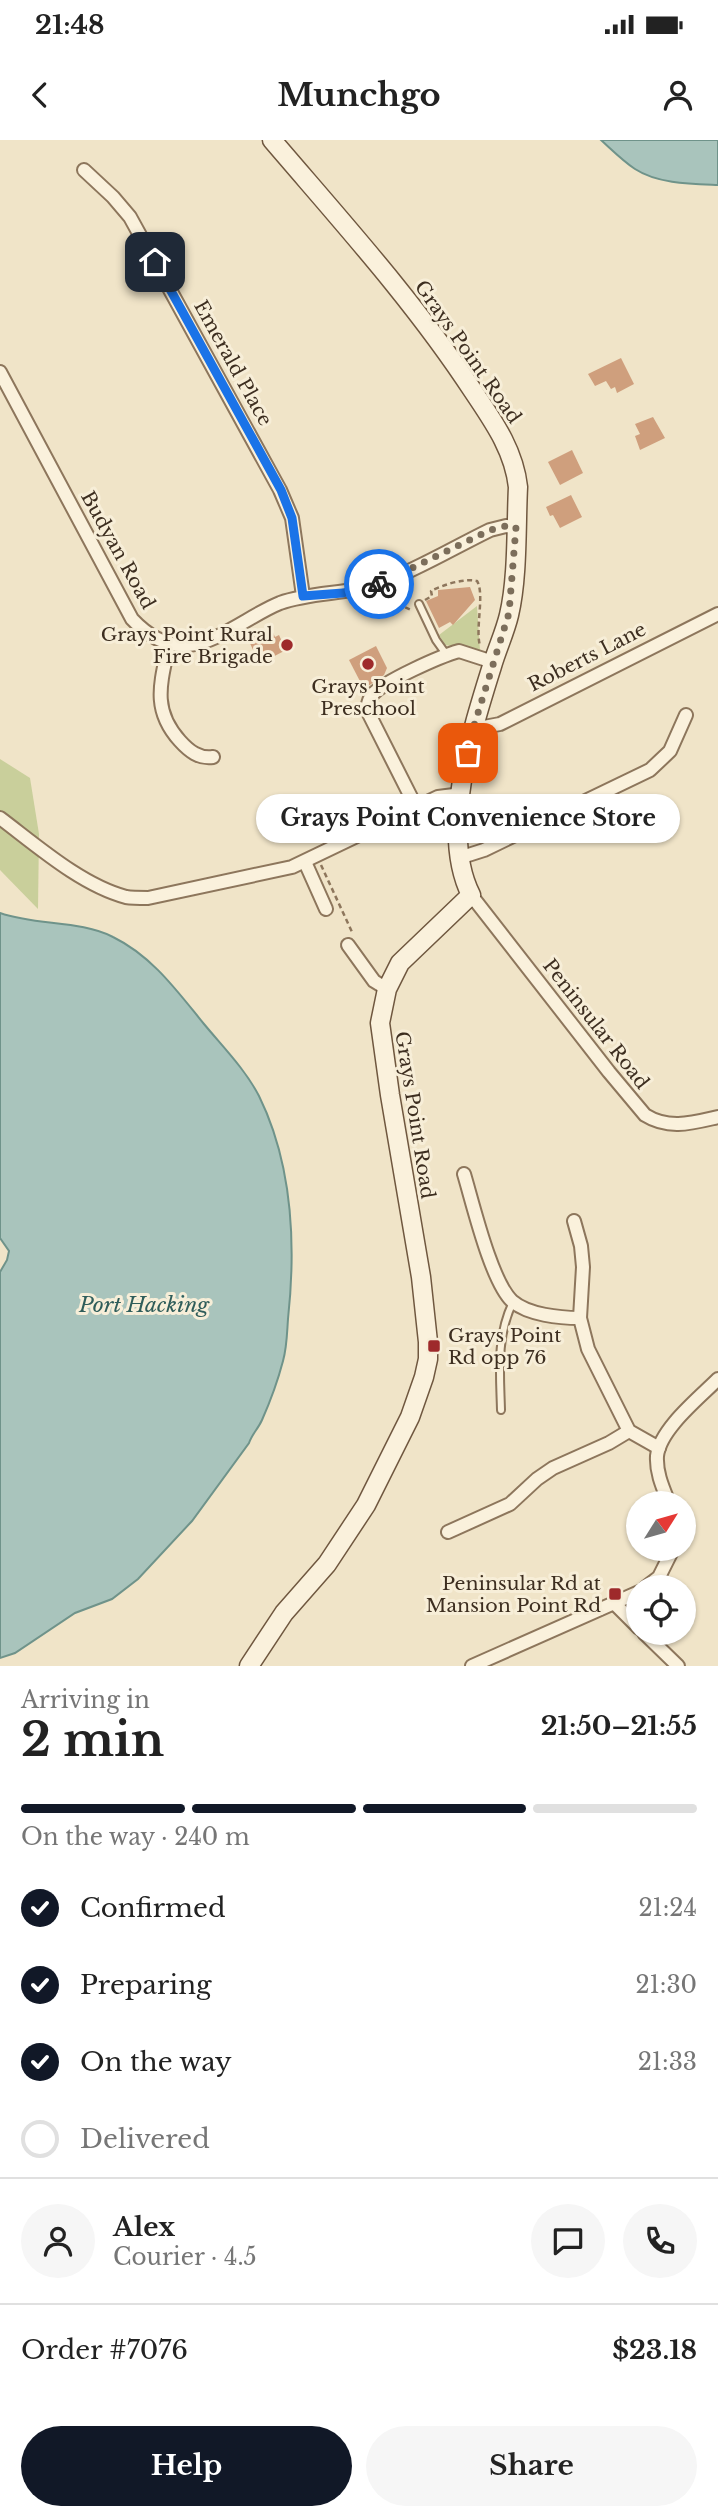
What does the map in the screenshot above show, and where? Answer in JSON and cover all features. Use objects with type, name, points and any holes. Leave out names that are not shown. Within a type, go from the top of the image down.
[{"type":"street","name":"Grays Point Road","points":[[249,1666],[284,1613],[327,1564],[366,1505],[410,1417],[424,1377],[428,1342],[421,1277],[391,1107],[380,1023],[387,989],[400,963],[471,895],[461,872],[458,822],[473,729],[488,661],[507,624],[512,601],[518,487],[516,470],[499,431],[418,311],[272,140]]},
{"type":"street","name":"Emerald Place","points":[[84,170],[130,217],[281,490],[292,518],[303,596]]},
{"type":"street","name":"Budyan Road","points":[[0,372],[132,619],[143,630],[169,644]]},
{"type":"street","points":[[213,757],[205,758],[188,750],[168,728],[160,708],[161,682],[169,644],[189,645],[205,641],[278,604],[303,596],[343,593],[383,583],[490,530],[506,526],[516,527]]},
{"type":"street","name":"Roberts Lane","points":[[473,729],[500,724],[718,614]]},
{"type":"street","points":[[416,807],[367,710],[369,699],[390,683],[459,651],[488,661]]},
{"type":"street","points":[[459,858],[484,850],[650,770],[670,751],[686,715]]},
{"type":"street","points":[[0,818],[69,870],[126,897],[148,898],[274,873],[304,862],[446,794],[462,794]]},
{"type":"street","points":[[304,862],[326,909]]},
{"type":"street","name":"Peninsular Road","points":[[471,895],[645,1115],[652,1120],[671,1125],[718,1117]]},
{"type":"street","points":[[348,945],[374,981],[387,989]]},
{"type":"street","points":[[464,1174],[495,1270],[513,1302],[528,1310],[580,1318]]},
{"type":"street","points":[[574,1221],[583,1268],[580,1318],[588,1349],[629,1431],[659,1448]]},
{"type":"street","points":[[665,1491],[658,1470],[659,1448],[671,1427],[718,1379]]},
{"type":"street","points":[[448,1532],[510,1504],[553,1468],[629,1431]]},
{"type":"street","points":[[472,1666],[626,1598]]},
{"type":"street","points":[[615,1604],[626,1615]]},
{"type":"street","points":[[656,1645],[678,1666]]},
{"type":"lane","points":[[419,604],[436,640],[447,655]]},
{"type":"lane","points":[[501,1410],[499,1351],[502,1331],[513,1302]]},
{"type":"path","points":[[419,604],[432,596],[431,591],[439,587],[477,581],[480,588],[477,637],[488,661]]},
{"type":"path","points":[[379,596],[423,614]]},
{"type":"green space","points":[[477,606],[480,651],[445,645],[439,635]]},
{"type":"green space","points":[[0,759],[30,778],[39,834],[38,909],[0,870]]},
{"type":"water","points":[[601,140],[718,140],[718,185],[654,178],[635,169]]},
{"type":"water","name":"Port Hacking","points":[[0,913],[28,920],[72,925],[113,937],[152,964],[184,999],[247,1077],[270,1122],[285,1176],[291,1262],[285,1350],[271,1398],[249,1443],[192,1521],[138,1579],[112,1599],[75,1613],[15,1653],[0,1658],[0,1272],[9,1251],[0,1238]]},
{"type":"building","points":[[621,358],[634,384],[617,393],[615,387],[611,389],[606,381],[595,386],[588,374]]},
{"type":"building","points":[[653,417],[665,438],[640,450],[635,436],[640,434],[635,424]]},
{"type":"building","points":[[572,450],[583,473],[560,485],[548,462]]},
{"type":"building","points":[[571,495],[582,517],[560,528],[546,507]]},
{"type":"building","points":[[470,587],[475,600],[453,625],[450,622],[439,628],[426,601],[438,596],[438,590]]},
{"type":"building","points":[[271,628],[275,637],[279,635],[286,650],[265,661],[259,649],[254,652],[248,639]]},
{"type":"building","name":"Grays Point Preschool","points":[[376,646],[387,668],[384,675],[364,689],[349,660]]},
{"type":"way so far","points":[[379,584],[490,530],[506,526],[516,527],[512,601],[468,753]]},
{"type":"place","name":"Grays Point Rural Fire Brigade","points":[[287,645]]},
{"type":"place","name":"Grays Point Preschool","points":[[368,664]]},
{"type":"place","name":"Grays Point Convenience Store","points":[[468,753]]},
{"type":"place","name":"Grays Point Rd opp 76","points":[[434,1346]]},
{"type":"place","name":"Peninsular Rd at Mansion Point Rd","points":[[615,1594]]},
{"type":"route","points":[[155,262],[281,490],[292,518],[303,596],[343,593],[379,584]]}]
